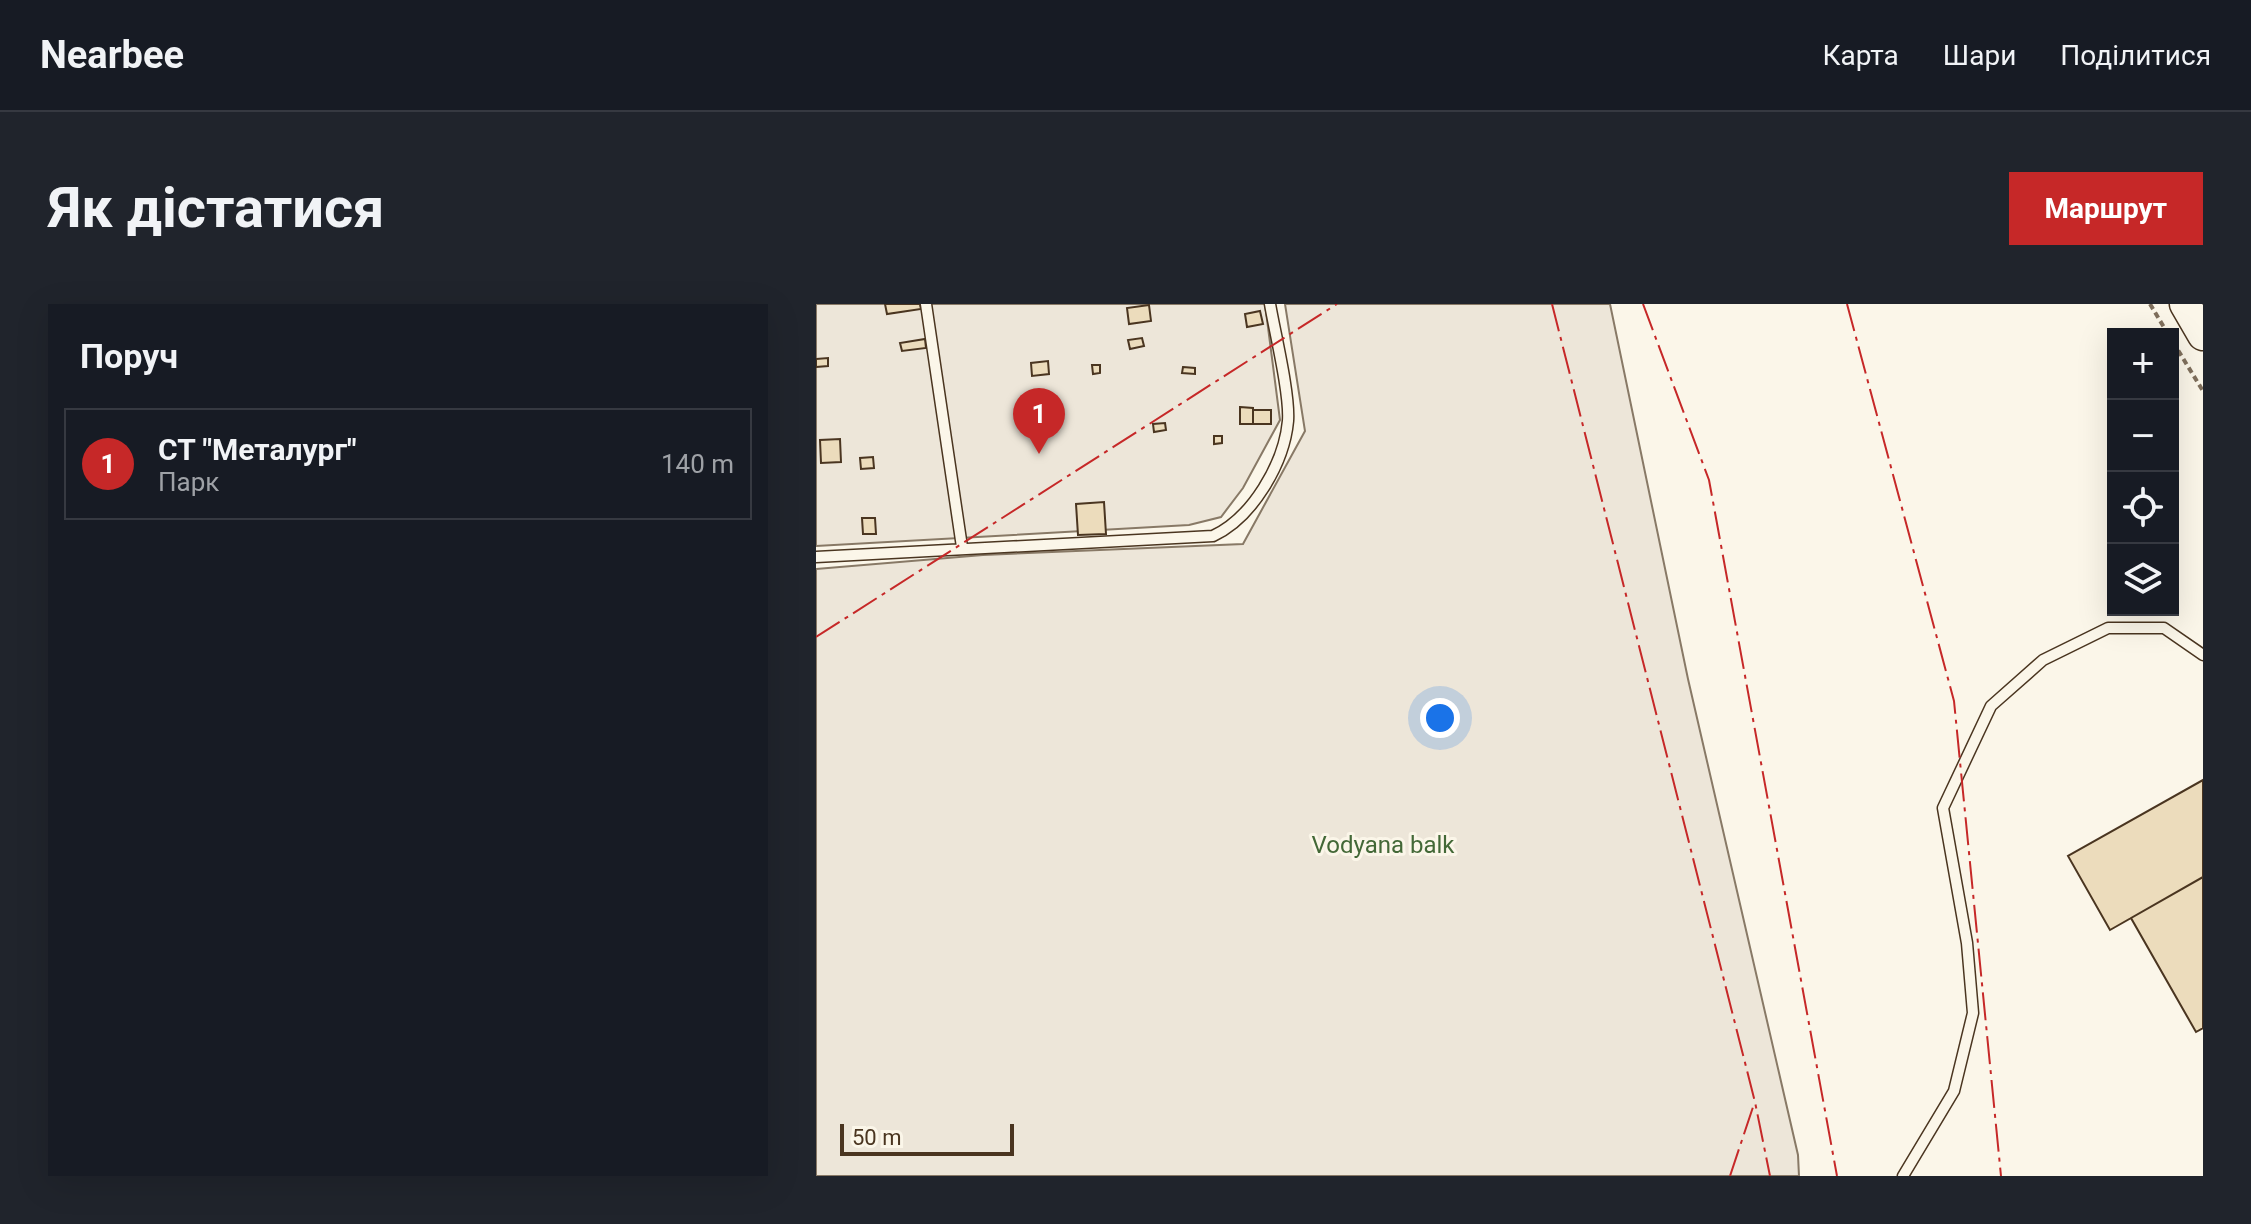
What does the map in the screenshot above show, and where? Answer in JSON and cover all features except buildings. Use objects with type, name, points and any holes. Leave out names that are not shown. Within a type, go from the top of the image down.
[{"type":"main road","points":[[2185,304],[2203,335]]},
{"type":"lane","points":[[926,304],[962,547]]},
{"type":"lane","points":[[816,557],[1213,536],[1230,528],[1248,510],[1274,465],[1288,419],[1270,304]]},
{"type":"lane","points":[[1903,1176],[1954,1091],[1973,1013],[1967,943],[1943,808],[1991,706],[2043,660],[2108,628],[2164,628],[2203,655]]},
{"type":"path","points":[[2150,304],[2164,328]]},
{"type":"path","points":[[2179,352],[2203,391]]},
{"type":"green space","points":[[816,304],[1265,304],[1280,420],[1243,488],[1221,517],[1189,525],[816,546]]},
{"type":"green space","name":"Vodyana balk","points":[[1285,304],[1610,304],[1688,679],[1798,1155],[1799,1176],[816,1176],[816,569],[983,555],[1243,544],[1305,431]]},
{"type":"power","points":[[816,637],[1337,304]]},
{"type":"power","points":[[1552,304],[1755,1102],[1770,1176]]},
{"type":"power","points":[[1643,304],[1709,480],[1837,1176]]},
{"type":"power","points":[[1847,304],[1954,701],[2001,1176]]},
{"type":"power","points":[[1730,1176],[1754,1104]]},
{"type":"place","name":"СТ \"Металург\"","points":[[1039,454]]}]
